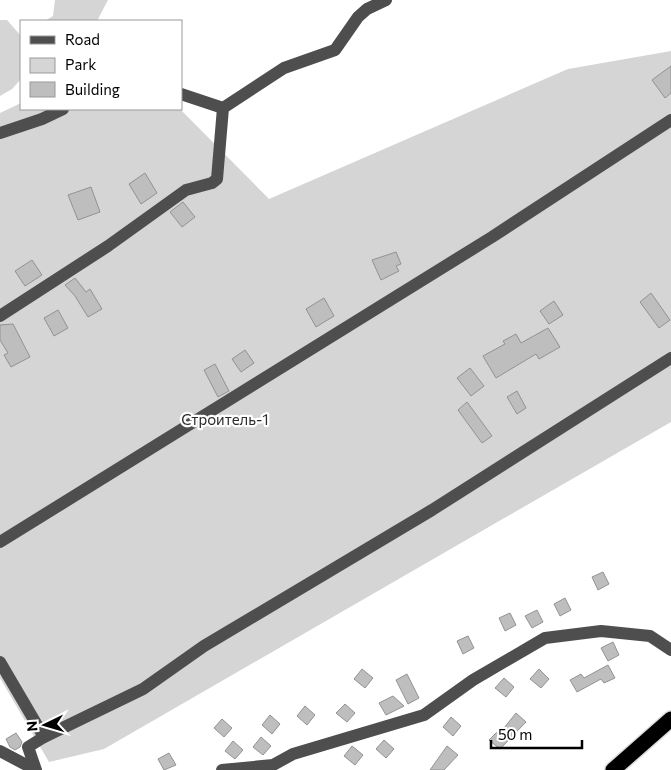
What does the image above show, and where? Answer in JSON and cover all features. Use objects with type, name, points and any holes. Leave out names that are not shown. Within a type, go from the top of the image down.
[{"type":"highway","points":[[613,770],[671,719]]},
{"type":"lane","points":[[223,108],[284,68],[305,59],[329,54],[335,50],[358,17],[367,9],[386,0]]},
{"type":"lane","points":[[182,94],[223,108]]},
{"type":"lane","points":[[0,316],[108,246],[186,190],[212,183],[217,179],[223,108]]},
{"type":"lane","points":[[0,133],[42,119],[61,110]]},
{"type":"lane","points":[[0,542],[492,237],[671,120]]},
{"type":"lane","points":[[35,769],[28,747],[44,737],[143,689],[204,646],[432,510],[671,358]]},
{"type":"lane","points":[[222,770],[274,765],[293,754],[424,715],[473,680],[545,638],[601,631],[650,636],[671,650]]},
{"type":"lane","points":[[0,662],[44,737]]},
{"type":"lane","points":[[0,751],[35,769]]},
{"type":"green space","points":[[55,0],[108,0],[98,20],[47,20],[53,16]]},
{"type":"green space","points":[[0,20],[7,20],[20,35],[20,80],[12,89],[0,96]]},
{"type":"green space","name":"Строитель-1","points":[[671,51],[671,422],[104,749],[49,762],[0,678],[0,113],[20,103],[20,110],[181,110],[269,199],[568,69]]},
{"type":"building","points":[[671,66],[671,93],[665,98],[652,80]]},
{"type":"building","points":[[145,173],[157,193],[141,204],[129,184]]},
{"type":"building","points":[[91,187],[100,212],[78,220],[68,195]]},
{"type":"building","points":[[183,202],[195,217],[182,227],[170,212]]},
{"type":"building","points":[[396,252],[401,264],[396,266],[399,271],[381,280],[372,260]]},
{"type":"building","points":[[32,260],[42,275],[25,286],[15,271]]},
{"type":"building","points":[[75,278],[86,292],[90,289],[102,309],[88,317],[75,296],[65,285]]},
{"type":"building","points":[[651,293],[670,320],[659,328],[640,302]]},
{"type":"building","points":[[324,298],[334,316],[316,327],[306,309]]},
{"type":"building","points":[[554,301],[563,315],[549,324],[540,311]]},
{"type":"building","points":[[58,310],[68,328],[54,336],[44,318]]},
{"type":"building","points":[[13,324],[30,357],[11,367],[4,355],[8,353],[0,340],[0,325]]},
{"type":"building","points":[[548,328],[560,347],[539,359],[536,354],[496,378],[483,356],[505,344],[503,341],[516,334],[521,343]]},
{"type":"building","points":[[245,350],[254,363],[241,372],[232,359]]},
{"type":"building","points":[[215,364],[229,391],[218,397],[204,370]]},
{"type":"building","points":[[470,368],[484,386],[471,396],[457,378]]},
{"type":"building","points":[[517,391],[526,408],[517,414],[507,397]]},
{"type":"building","points":[[467,402],[492,436],[482,443],[458,410]]},
{"type":"building","points":[[603,572],[609,584],[598,590],[592,577]]},
{"type":"building","points":[[565,598],[571,610],[560,616],[554,604]]},
{"type":"building","points":[[537,610],[543,622],[532,628],[525,616]]},
{"type":"building","points":[[510,613],[516,625],[505,631],[499,618]]},
{"type":"building","points":[[468,636],[474,648],[463,654],[457,641]]},
{"type":"building","points":[[613,642],[619,655],[608,661],[601,648]]},
{"type":"building","points":[[608,665],[615,678],[604,683],[601,679],[577,692],[570,680],[581,674],[584,678]]},
{"type":"building","points":[[362,669],[373,678],[365,688],[354,679]]},
{"type":"building","points":[[539,669],[549,679],[541,688],[530,679]]},
{"type":"building","points":[[407,674],[419,698],[408,704],[396,680]]},
{"type":"building","points":[[504,678],[514,687],[506,697],[495,688]]},
{"type":"building","points":[[393,696],[404,706],[386,715],[379,703]]},
{"type":"building","points":[[345,704],[355,713],[347,722],[336,713]]},
{"type":"building","points":[[305,706],[315,715],[307,725],[297,716]]},
{"type":"building","points":[[516,713],[526,722],[500,749],[489,740],[498,731],[500,733]]},
{"type":"building","points":[[270,715],[280,724],[272,734],[262,725]]},
{"type":"building","points":[[451,717],[461,726],[453,736],[443,727]]},
{"type":"building","points":[[222,719],[232,728],[224,737],[214,728]]},
{"type":"building","points":[[16,733],[22,742],[20,747],[15,750],[10,747],[6,739]]},
{"type":"building","points":[[261,737],[271,746],[263,755],[253,747]]},
{"type":"building","points":[[384,740],[394,749],[386,758],[376,749]]},
{"type":"building","points":[[233,741],[243,750],[235,759],[225,751]]},
{"type":"building","points":[[352,746],[363,755],[355,765],[344,756]]},
{"type":"building","points":[[447,746],[458,755],[444,770],[430,770]]},
{"type":"building","points":[[169,753],[176,765],[164,770],[158,759]]}]
